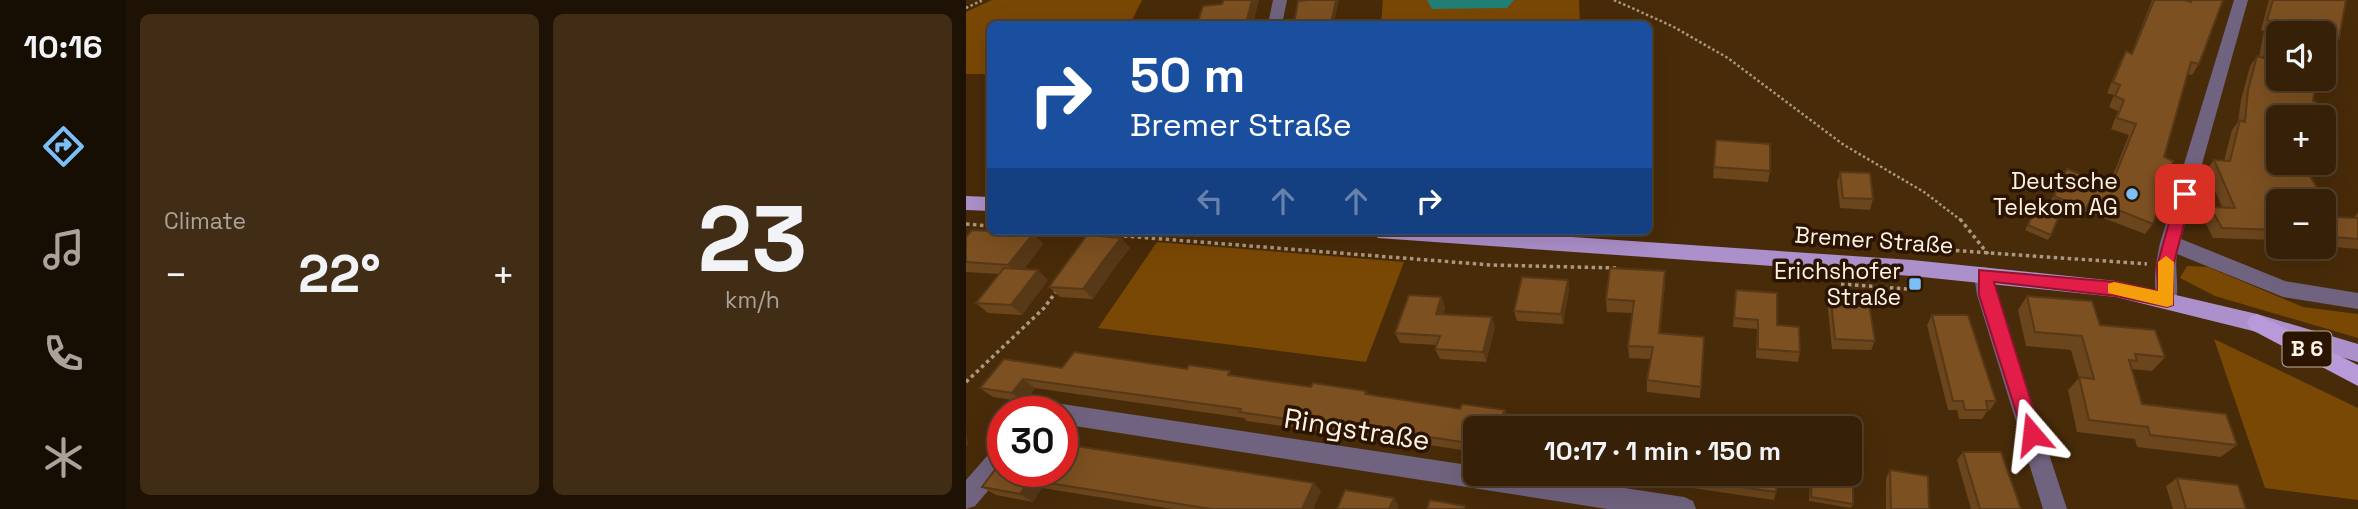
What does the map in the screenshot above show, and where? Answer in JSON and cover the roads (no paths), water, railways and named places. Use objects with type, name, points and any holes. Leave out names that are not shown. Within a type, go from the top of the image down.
[{"type":"highway","name":"B 6","points":[[2257,323],[2358,376]]},
{"type":"main road","points":[[966,203],[987,204]]},
{"type":"main road","name":"Bremer Straße","points":[[1434,235],[1990,275],[2116,289],[2257,323],[2358,352]]},
{"type":"street","points":[[1276,21],[1280,0]]},
{"type":"street","points":[[2167,300],[2165,266],[2170,243],[2241,0]]},
{"type":"street","points":[[2170,243],[2283,289],[2358,301]]},
{"type":"street","points":[[1990,275],[1987,295],[2055,509]]},
{"type":"street","name":"Ringstraße","points":[[1078,416],[1684,509]]},
{"type":"street","points":[[966,498],[987,474]]},
{"type":"water","points":[[1427,0],[1514,0],[1507,8],[1432,9]]},
{"type":"place","name":"Deutsche Telekom AG","points":[[2132,194]]},
{"type":"place","name":"Erichshofer Straße","points":[[1915,284]]}]
